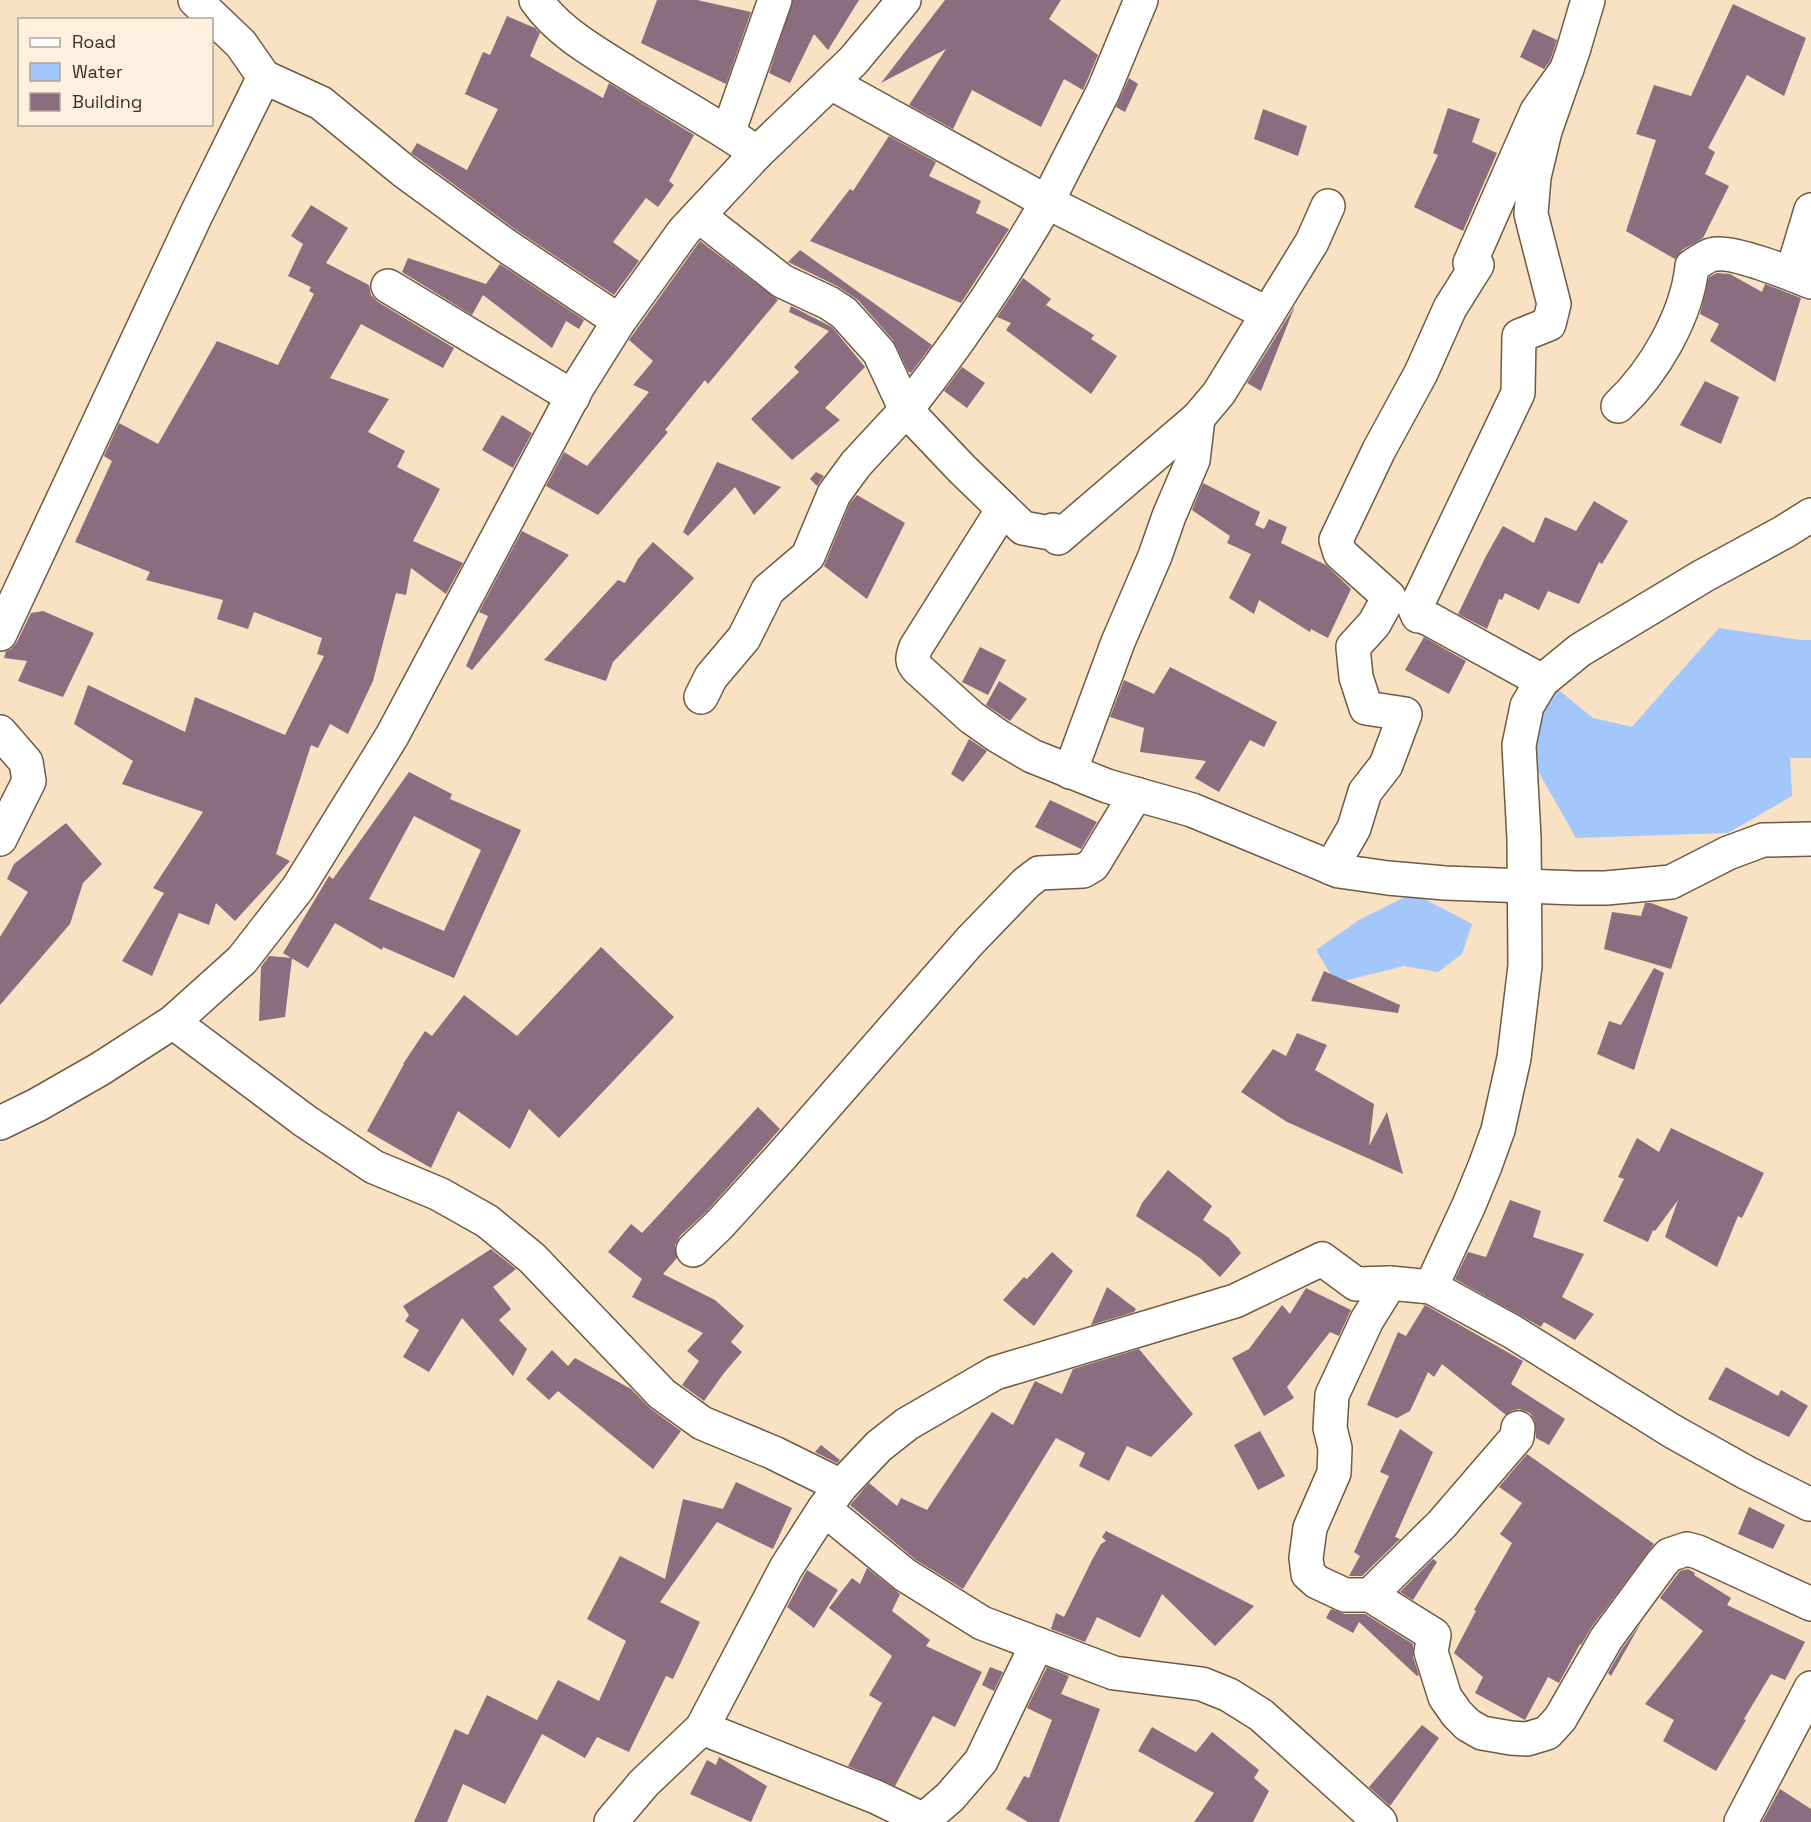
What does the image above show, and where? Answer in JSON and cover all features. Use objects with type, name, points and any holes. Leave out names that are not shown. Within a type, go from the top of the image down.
[{"type":"street","points":[[195,0],[241,44],[264,76],[321,103],[405,172],[506,246],[620,321]]},
{"type":"street","points":[[536,0],[564,29],[590,50],[757,153]]},
{"type":"street","points":[[728,133],[776,0]]},
{"type":"street","points":[[0,1123],[37,1106],[173,1022],[242,960],[298,888],[392,736],[573,397],[620,321],[684,231],[757,153],[853,61],[904,0]]},
{"type":"street","points":[[701,697],[711,677],[744,638],[768,590],[807,556],[834,494],[862,457],[906,410],[948,356],[1015,258],[1047,202],[1103,92],[1141,0]]},
{"type":"street","points":[[1542,681],[1431,620],[1418,616],[1415,609],[1518,393],[1519,336],[1549,324],[1554,304],[1531,214],[1534,177],[1545,131],[1588,0]]},
{"type":"street","points":[[1331,868],[1354,828],[1365,792],[1386,765],[1405,714],[1366,708],[1356,677],[1353,647],[1374,624],[1389,597],[1340,553],[1336,540],[1421,373],[1450,308],[1477,265],[1470,263],[1537,111],[1567,69]]},
{"type":"street","points":[[0,634],[185,237],[264,76]]},
{"type":"street","points":[[831,82],[1047,202],[1268,314]]},
{"type":"street","points":[[699,216],[782,281],[829,303],[844,313],[879,352],[906,410],[962,469],[1023,528],[1050,534],[1053,530],[1058,538],[1198,418],[1219,393],[1312,242],[1328,206]]},
{"type":"street","points":[[1618,406],[1631,394],[1653,366],[1670,338],[1691,282],[1692,266],[1715,254],[1726,254],[1802,278],[1811,210]]},
{"type":"street","points":[[388,286],[573,397]]},
{"type":"street","points":[[1070,772],[1118,642],[1193,460],[1198,418]]},
{"type":"street","points":[[1004,509],[916,647],[913,664],[971,717],[998,736],[1032,756],[1070,772],[1192,810],[1339,872],[1388,878],[1577,888],[1671,882],[1744,846],[1763,840],[1811,839]]},
{"type":"street","points":[[1431,1287],[1469,1205],[1498,1130],[1514,1058],[1525,966],[1524,838],[1519,745],[1527,706],[1542,681],[1580,650],[1703,576],[1811,515]]},
{"type":"street","points":[[0,732],[26,762],[29,781],[0,839]]},
{"type":"street","points":[[693,1250],[772,1166],[970,941],[1026,883],[1039,873],[1083,871],[1093,865],[1136,794]]},
{"type":"street","points":[[173,1022],[305,1121],[374,1167],[439,1194],[487,1221],[532,1258],[662,1394],[702,1423],[774,1453],[833,1497],[904,1575],[982,1623],[1114,1673],[1202,1684],[1229,1695],[1261,1715],[1377,1821]]},
{"type":"street","points":[[611,1822],[644,1783],[702,1728],[786,1568],[833,1497],[879,1446],[907,1424],[995,1373],[1235,1301],[1322,1259],[1356,1284],[1390,1283],[1431,1287],[1513,1332],[1672,1431],[1810,1506]]},
{"type":"street","points":[[1390,1283],[1367,1320],[1332,1395],[1330,1428],[1335,1448],[1334,1473],[1310,1528],[1306,1558],[1308,1574],[1317,1582],[1345,1595],[1370,1596],[1434,1635],[1431,1652],[1445,1697],[1468,1725],[1482,1733],[1511,1738],[1527,1739],[1546,1733],[1560,1719],[1606,1639],[1669,1555],[1687,1548],[1811,1604]]},
{"type":"street","points":[[1370,1596],[1442,1524],[1517,1437],[1518,1428]]},
{"type":"street","points":[[702,1728],[876,1797],[925,1821],[950,1797],[981,1761],[1037,1644]]},
{"type":"street","points":[[1741,1822],[1811,1688]]},
{"type":"water","points":[[1719,628],[1811,640],[1811,758],[1790,758],[1792,796],[1728,833],[1576,838],[1534,764],[1541,697],[1555,687],[1593,718],[1632,727]]},
{"type":"water","points":[[1413,893],[1472,924],[1462,954],[1438,972],[1404,966],[1336,983],[1316,950],[1359,920]]},
{"type":"building","points":[[657,0],[697,0],[751,12],[726,84],[641,43]]},
{"type":"building","points":[[793,0],[859,0],[828,50],[814,34],[790,83],[769,73]]},
{"type":"building","points":[[945,0],[1061,0],[1049,19],[1098,55],[1083,90],[1064,79],[1041,127],[972,90],[953,129],[909,105],[946,49],[881,83]]},
{"type":"building","points":[[1733,4],[1806,38],[1784,96],[1747,75],[1708,148],[1715,152],[1705,174],[1729,186],[1703,238],[1682,250],[1675,259],[1626,231],[1656,140],[1636,134],[1654,85],[1691,96]]},
{"type":"building","points":[[507,16],[535,28],[540,33],[530,56],[603,98],[609,83],[694,135],[669,181],[674,185],[658,207],[646,198],[613,242],[639,261],[614,295],[516,230],[411,153],[417,143],[467,170],[498,109],[465,94],[483,52],[490,55]]},
{"type":"building","points":[[1533,29],[1557,40],[1550,61],[1544,69],[1520,57]]},
{"type":"building","points":[[1129,78],[1138,84],[1125,112],[1116,107]]},
{"type":"building","points":[[1448,108],[1480,119],[1472,142],[1497,153],[1463,231],[1414,207],[1438,155],[1433,153]]},
{"type":"building","points":[[1263,109],[1307,126],[1298,156],[1254,139]]},
{"type":"building","points":[[889,136],[936,162],[929,176],[981,201],[976,213],[1009,229],[961,303],[810,241],[850,189],[853,191]]},
{"type":"building","points":[[311,205],[348,228],[326,263],[369,285],[371,295],[378,302],[454,348],[443,368],[361,324],[330,378],[389,399],[368,432],[405,451],[397,467],[440,489],[413,541],[463,563],[446,594],[411,568],[406,595],[396,593],[373,681],[348,734],[330,724],[318,748],[311,745],[276,854],[290,861],[235,921],[216,903],[209,925],[179,913],[152,976],[122,961],[164,893],[153,888],[203,812],[122,784],[133,761],[74,724],[88,685],[185,732],[195,697],[285,735],[324,656],[317,654],[322,638],[254,612],[248,629],[217,619],[223,600],[146,580],[150,572],[75,542],[112,461],[104,456],[119,423],[158,444],[217,341],[278,365],[314,294],[309,291],[311,287],[288,276],[303,244],[291,236]]},
{"type":"building","points":[[700,241],[778,300],[708,384],[705,380],[665,430],[668,432],[598,515],[546,486],[564,452],[587,466],[649,392],[633,385],[653,361],[629,340]]},
{"type":"building","points":[[800,250],[932,345],[911,373],[893,340],[858,300],[837,286],[788,262]]},
{"type":"building","points":[[408,258],[486,284],[500,264],[584,320],[579,329],[566,321],[552,348],[483,295],[472,315],[402,272]]},
{"type":"building","points":[[1717,273],[1730,274],[1762,292],[1765,284],[1801,298],[1775,382],[1710,341],[1719,324],[1700,314],[1709,277]]},
{"type":"building","points":[[1023,278],[1051,299],[1046,305],[1094,335],[1091,339],[1117,356],[1091,394],[1006,330],[1011,323],[997,317]]},
{"type":"building","points":[[791,306],[832,327],[865,367],[825,408],[840,420],[792,460],[751,419],[799,372],[794,367],[829,331],[789,312]]},
{"type":"building","points":[[1295,306],[1261,391],[1247,383]]},
{"type":"building","points":[[962,367],[985,383],[967,408],[944,391]]},
{"type":"building","points":[[1705,381],[1739,397],[1721,444],[1680,425]]},
{"type":"building","points":[[502,415],[532,433],[513,468],[482,450]]},
{"type":"building","points":[[717,462],[781,487],[754,515],[735,487],[688,536],[683,532]]},
{"type":"building","points":[[816,472],[824,476],[817,486],[810,479]]},
{"type":"building","points":[[1203,483],[1260,512],[1255,525],[1264,529],[1269,519],[1287,527],[1281,543],[1326,565],[1351,589],[1328,638],[1311,629],[1310,632],[1259,600],[1254,614],[1229,598],[1251,554],[1227,543],[1230,536],[1192,510]]},
{"type":"building","points":[[857,495],[905,523],[867,599],[824,566],[850,503]]},
{"type":"building","points":[[1594,501],[1628,521],[1602,564],[1599,562],[1579,604],[1548,591],[1539,610],[1505,593],[1502,600],[1499,599],[1487,629],[1458,614],[1503,526],[1534,543],[1545,517],[1576,531]]},
{"type":"building","points":[[522,531],[569,555],[472,670],[466,666],[488,616],[479,612]]},
{"type":"building","points":[[653,542],[694,578],[613,662],[606,681],[544,660],[618,580],[625,583],[638,559]]},
{"type":"building","points":[[43,611],[94,633],[63,697],[18,681],[27,661],[4,658],[6,651],[17,642],[31,613]]},
{"type":"building","points":[[1424,637],[1466,661],[1449,694],[1405,670]]},
{"type":"building","points":[[980,647],[1006,660],[988,695],[962,682]]},
{"type":"building","points":[[1170,667],[1277,722],[1264,747],[1250,740],[1219,792],[1195,778],[1206,761],[1140,752],[1144,728],[1110,717],[1124,680],[1154,694]]},
{"type":"building","points":[[999,681],[1027,699],[1010,721],[986,705]]},
{"type":"building","points":[[969,739],[987,751],[963,782],[951,774]]},
{"type":"building","points":[[409,772],[452,794],[450,799],[521,830],[454,978],[383,947],[382,950],[335,923],[308,968],[283,953],[329,876],[333,879]],"holes":[[[414,816],[481,850],[444,931],[369,899]]]},
{"type":"building","points":[[1050,800],[1097,822],[1081,849],[1035,827]]},
{"type":"building","points":[[66,823],[102,864],[83,883],[70,924],[0,1005],[0,937],[28,892],[7,879],[14,864]]},
{"type":"building","points":[[1645,903],[1651,903],[1688,917],[1671,969],[1604,949],[1612,912],[1641,916]]},
{"type":"building","points":[[601,947],[674,1017],[559,1138],[529,1109],[510,1149],[458,1111],[431,1168],[367,1131],[403,1064],[425,1031],[432,1036],[464,995],[517,1036]]},
{"type":"building","points":[[269,956],[292,958],[285,1017],[259,1021],[261,967]]},
{"type":"building","points":[[1654,968],[1664,973],[1634,1070],[1597,1054],[1609,1021],[1621,1025]]},
{"type":"building","points":[[1324,971],[1400,1005],[1398,1013],[1311,1001]]},
{"type":"building","points":[[1297,1033],[1327,1045],[1315,1070],[1374,1104],[1369,1146],[1387,1112],[1403,1174],[1287,1122],[1241,1092],[1273,1049],[1286,1056]]},
{"type":"building","points":[[758,1107],[780,1129],[707,1211],[680,1236],[675,1245],[677,1258],[663,1274],[715,1300],[744,1326],[731,1342],[742,1352],[704,1401],[682,1385],[699,1361],[687,1351],[703,1333],[632,1297],[642,1279],[608,1252],[631,1224],[642,1233]]},
{"type":"building","points":[[1671,1128],[1764,1173],[1742,1218],[1738,1216],[1717,1267],[1665,1237],[1678,1200],[1655,1231],[1653,1230],[1648,1242],[1603,1221],[1624,1179],[1618,1177],[1637,1138],[1659,1152]]},
{"type":"building","points":[[1168,1170],[1212,1206],[1203,1220],[1229,1238],[1241,1253],[1220,1277],[1200,1258],[1136,1216],[1142,1203]]},
{"type":"building","points":[[1510,1200],[1541,1211],[1533,1237],[1584,1254],[1562,1297],[1594,1314],[1575,1340],[1544,1322],[1541,1327],[1455,1279],[1468,1252],[1486,1257]]},
{"type":"building","points":[[491,1249],[516,1269],[493,1287],[511,1309],[499,1320],[527,1349],[513,1376],[462,1318],[429,1372],[403,1357],[419,1330],[405,1321],[409,1315],[403,1306]]},
{"type":"building","points":[[1052,1252],[1073,1271],[1034,1326],[1003,1300]]},
{"type":"building","points":[[1107,1287],[1136,1309],[1134,1312],[1091,1325]]},
{"type":"building","points":[[1306,1288],[1351,1310],[1339,1336],[1330,1332],[1287,1387],[1294,1398],[1264,1416],[1232,1358],[1249,1349],[1282,1305],[1290,1314]]},
{"type":"building","points":[[1425,1305],[1523,1361],[1511,1384],[1565,1419],[1549,1445],[1536,1438],[1535,1421],[1530,1413],[1519,1409],[1506,1415],[1442,1364],[1434,1377],[1428,1372],[1410,1411],[1397,1418],[1367,1405],[1398,1332],[1406,1336]]},
{"type":"building","points":[[1139,1349],[1193,1414],[1151,1457],[1127,1446],[1109,1481],[1079,1466],[1085,1453],[1056,1438],[963,1589],[916,1560],[850,1505],[869,1483],[897,1506],[901,1498],[927,1510],[992,1412],[1013,1425],[1035,1381],[1062,1394],[1073,1369]]},
{"type":"building","points":[[552,1350],[568,1366],[575,1358],[631,1389],[651,1409],[681,1431],[653,1469],[558,1391],[549,1400],[526,1379]]},
{"type":"building","points":[[1726,1367],[1778,1396],[1781,1390],[1808,1406],[1789,1437],[1708,1399]]},
{"type":"building","points":[[1400,1429],[1433,1452],[1395,1537],[1400,1539],[1362,1576],[1349,1576],[1360,1556],[1354,1552],[1389,1476],[1380,1472]]},
{"type":"building","points":[[1260,1431],[1285,1476],[1258,1490],[1234,1445]]},
{"type":"building","points":[[821,1445],[840,1460],[837,1463],[815,1452]]},
{"type":"building","points":[[1527,1454],[1654,1544],[1580,1644],[1559,1683],[1548,1677],[1525,1720],[1475,1693],[1483,1677],[1454,1653],[1476,1611],[1474,1610],[1512,1543],[1500,1534],[1522,1503],[1499,1487]]},
{"type":"building","points":[[736,1482],[792,1508],[773,1549],[717,1522],[660,1602],[700,1622],[673,1679],[666,1676],[629,1752],[597,1737],[585,1758],[542,1734],[505,1804],[463,1784],[447,1822],[414,1822],[455,1729],[468,1735],[487,1695],[537,1720],[558,1680],[599,1701],[626,1641],[587,1619],[620,1556],[665,1579],[683,1499],[723,1509]]},
{"type":"building","points":[[1749,1507],[1785,1525],[1773,1549],[1738,1534]]},
{"type":"building","points":[[1106,1531],[1254,1606],[1215,1646],[1162,1594],[1140,1638],[1097,1617],[1085,1642],[1051,1629],[1056,1613],[1064,1617],[1092,1560],[1101,1544],[1106,1541],[1102,1537]]},
{"type":"building","points":[[1433,1559],[1437,1562],[1413,1600],[1400,1592]]},
{"type":"building","points":[[867,1568],[900,1594],[892,1611],[930,1640],[926,1646],[982,1672],[955,1727],[933,1716],[895,1786],[848,1766],[882,1703],[869,1695],[892,1656],[829,1608],[852,1578],[860,1584]]},
{"type":"building","points":[[1688,1569],[1731,1598],[1727,1605],[1805,1642],[1785,1680],[1771,1674],[1716,1771],[1663,1741],[1674,1720],[1645,1704],[1703,1631],[1660,1598],[1680,1571]]},
{"type":"building","points":[[807,1570],[838,1590],[814,1628],[787,1607]]},
{"type":"building","points":[[1331,1609],[1345,1614],[1365,1614],[1413,1644],[1413,1657],[1419,1675],[1417,1676],[1359,1622],[1353,1633],[1326,1618]]},
{"type":"building","points":[[1641,1623],[1611,1676],[1608,1673]]},
{"type":"building","points":[[990,1667],[1003,1672],[994,1691],[982,1685]]},
{"type":"building","points":[[1047,1667],[1069,1676],[1061,1694],[1100,1709],[1059,1822],[1028,1822],[1006,1809],[1024,1776],[1029,1778],[1052,1720],[1027,1708]]},
{"type":"building","points":[[1422,1725],[1439,1738],[1390,1806],[1369,1787]]},
{"type":"building","points":[[1152,1727],[1196,1752],[1212,1732],[1259,1770],[1254,1778],[1269,1791],[1253,1822],[1194,1822],[1214,1793],[1138,1751]]},
{"type":"building","points":[[719,1757],[767,1786],[751,1822],[690,1794],[707,1760],[716,1765]]},
{"type":"building","points":[[1780,1789],[1811,1809],[1811,1822],[1762,1822]]}]
